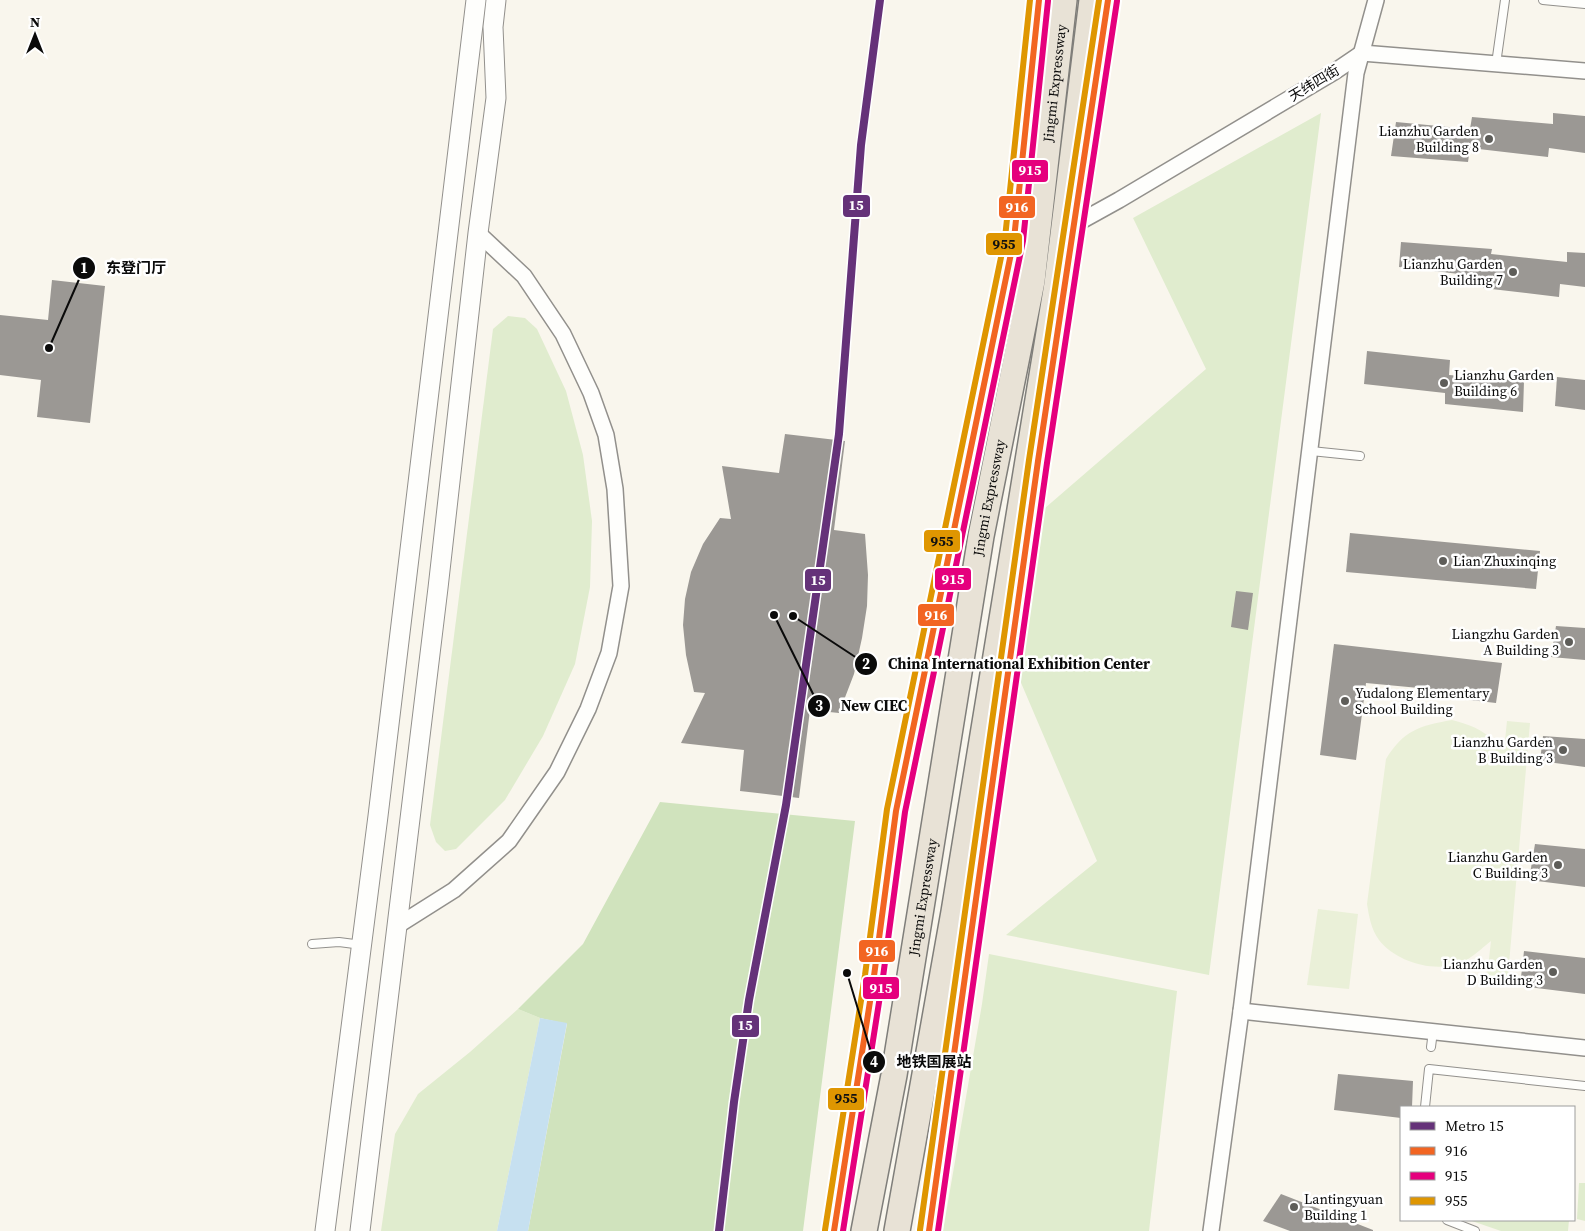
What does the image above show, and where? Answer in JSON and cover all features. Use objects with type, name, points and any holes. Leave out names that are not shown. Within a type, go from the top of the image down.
[{"type":"highway","name":"Jingmi Expressway","points":[[864,1231],[894,1075],[982,536],[1032,281],[1064,0]]},
{"type":"highway","name":"Jingmi Expressway","points":[[897,1231],[952,921],[1057,284],[1092,0]]},
{"type":"main road","points":[[834,1231],[874,976],[896,811],[1014,239],[1039,0]]},
{"type":"main road","points":[[929,1231],[1072,226],[1108,0]]},
{"type":"street","points":[[325,1231],[362,945],[476,0]]},
{"type":"street","points":[[360,1231],[438,588],[478,233],[496,98],[493,27],[496,0]]},
{"type":"street","points":[[1211,1231],[1241,1011],[1356,73],[1376,0]]},
{"type":"street","points":[[1362,53],[1585,71]]},
{"type":"street","name":"天纬四街","points":[[1072,226],[1334,72],[1362,53]]},
{"type":"street","points":[[397,926],[454,890],[509,841],[557,772],[588,709],[609,653],[621,586],[615,489],[606,435],[592,393],[563,334],[524,276],[478,233]]},
{"type":"street","points":[[1241,1011],[1585,1048]]},
{"type":"lane","points":[[1496,64],[1505,0]]},
{"type":"lane","points":[[1543,0],[1585,4]]},
{"type":"lane","points":[[1310,451],[1360,456]]},
{"type":"lane","points":[[312,944],[339,942],[362,945]]},
{"type":"lane","points":[[1431,1047],[1433,1031]]},
{"type":"lane","points":[[1425,1106],[1429,1069],[1585,1086]]},
{"type":"lane","points":[[1450,1221],[1475,1231]]},
{"type":"green space","points":[[1321,113],[1209,975],[1006,935],[1097,861],[996,624],[1008,540],[1206,369],[1133,218]]},
{"type":"green space","points":[[508,316],[525,318],[537,329],[566,391],[583,455],[592,521],[590,587],[575,664],[543,736],[505,800],[456,849],[445,851],[436,842],[430,825],[493,329]]},
{"type":"green space","points":[[1452,720],[1480,730],[1504,750],[1507,721],[1530,723],[1507,987],[1486,985],[1491,941],[1463,962],[1441,967],[1417,964],[1386,948],[1379,940],[1372,927],[1367,904],[1386,759],[1406,735],[1421,727]]},
{"type":"green space","points":[[660,802],[855,821],[803,1231],[528,1231],[567,1024],[540,1018],[518,1009],[583,944]]},
{"type":"green space","points":[[1318,909],[1358,914],[1349,989],[1307,985]]},
{"type":"green space","points":[[989,954],[1177,991],[1149,1231],[943,1231]]},
{"type":"green space","points":[[518,1009],[540,1018],[497,1231],[381,1231],[395,1134],[418,1094],[470,1052]]},
{"type":"green space","points":[[1579,1183],[1585,1183],[1585,1221],[1577,1219]]},
{"type":"green space","points":[[1472,1221],[1569,1221],[1568,1231],[1501,1231]]},
{"type":"water","points":[[540,1018],[567,1023],[528,1231],[497,1231]]},
{"type":"building","name":"Lianzhu Garden Building 8","points":[[1553,113],[1585,116],[1585,153],[1549,148],[1548,157],[1470,148],[1468,162],[1391,156],[1396,122],[1470,129],[1472,117],[1553,124]]},
{"type":"building","name":"Lianzhu Garden Building 7","points":[[1401,242],[1492,249],[1491,254],[1567,262],[1567,252],[1585,253],[1585,287],[1560,284],[1559,297],[1483,288],[1485,277],[1399,267]]},
{"type":"building","points":[[52,280],[105,286],[90,423],[37,417],[41,380],[0,375],[0,315],[48,320]]},
{"type":"building","name":"Lianzhu Garden Building 6","points":[[1367,351],[1450,360],[1449,375],[1524,381],[1523,412],[1445,404],[1445,393],[1364,384]]},
{"type":"building","points":[[1557,377],[1585,380],[1585,410],[1555,406]]},
{"type":"building","points":[[785,434],[845,441],[834,530],[865,534],[868,575],[867,606],[854,674],[839,713],[810,710],[799,798],[740,791],[744,750],[681,743],[705,693],[694,692],[686,655],[683,625],[685,599],[691,572],[703,544],[720,518],[731,519],[722,466],[779,473]]},
{"type":"building","name":"Lian Zhuxinqing","points":[[1350,533],[1540,551],[1536,589],[1346,572]]},
{"type":"building","points":[[1236,591],[1253,593],[1248,630],[1231,627]]},
{"type":"building","name":"Liangzhu Garden A Building 3","points":[[1556,626],[1585,628],[1585,660],[1551,657]]},
{"type":"building","name":"Yudalong Elementary School Building","points":[[1334,644],[1502,663],[1496,703],[1470,700],[1472,693],[1366,683],[1356,760],[1320,755]]},
{"type":"building","name":"Lianzhu Garden B Building 3","points":[[1543,736],[1585,739],[1585,767],[1540,761]]},
{"type":"building","name":"Lianzhu Garden C Building 3","points":[[1535,844],[1585,849],[1585,887],[1529,880]]},
{"type":"building","name":"Lianzhu Garden D Building 3","points":[[1524,951],[1585,958],[1585,994],[1520,986]]},
{"type":"building","points":[[1338,1074],[1413,1081],[1412,1106],[1400,1106],[1400,1118],[1334,1110]]},
{"type":"building","name":"Lantingyuan Building 1","points":[[1281,1194],[1373,1231],[1290,1231],[1263,1221]]},
{"type":"metro line","name":"15","points":[[719,1231],[734,1102],[749,1000],[786,805],[839,434],[861,145],[880,0]]},
{"type":"transit line","name":"955","points":[[825,1230],[865,975],[887,809],[1005,238],[1030,0]]},
{"type":"transit line","name":"916","points":[[834,1231],[874,976],[896,811],[1014,239],[1039,0]]},
{"type":"transit line","name":"955","points":[[920,1230],[1029,460],[1099,0]]},
{"type":"transit line","name":"916","points":[[929,1231],[1038,461],[1108,0]]},
{"type":"transit line","name":"915","points":[[843,1231],[883,977],[905,812],[1023,241],[1048,1]]},
{"type":"transit line","name":"915","points":[[938,1231],[1047,463],[1117,1]]},
{"type":"place","name":"Lianzhu Garden Building 8","points":[[1489,139]]},
{"type":"place","name":"Lianzhu Garden Building 7","points":[[1513,272]]},
{"type":"place","name":"东登门厅","points":[[49,348]]},
{"type":"place","name":"Lianzhu Garden Building 6","points":[[1444,383]]},
{"type":"place","name":"Lian Zhuxinqing","points":[[1443,561]]},
{"type":"place","name":"New CIEC","points":[[774,615]]},
{"type":"place","name":"China International Exhibition Center","points":[[793,616]]},
{"type":"place","name":"Liangzhu Garden A Building 3","points":[[1569,642]]},
{"type":"place","name":"Yudalong Elementary School Building","points":[[1345,701]]},
{"type":"place","name":"Lianzhu Garden B Building 3","points":[[1563,750]]},
{"type":"place","name":"Lianzhu Garden C Building 3","points":[[1558,865]]},
{"type":"place","name":"Lianzhu Garden D Building 3","points":[[1553,972]]},
{"type":"place","name":"地铁国展站","points":[[847,973]]},
{"type":"place","name":"Lantingyuan Building 1","points":[[1294,1207]]}]
